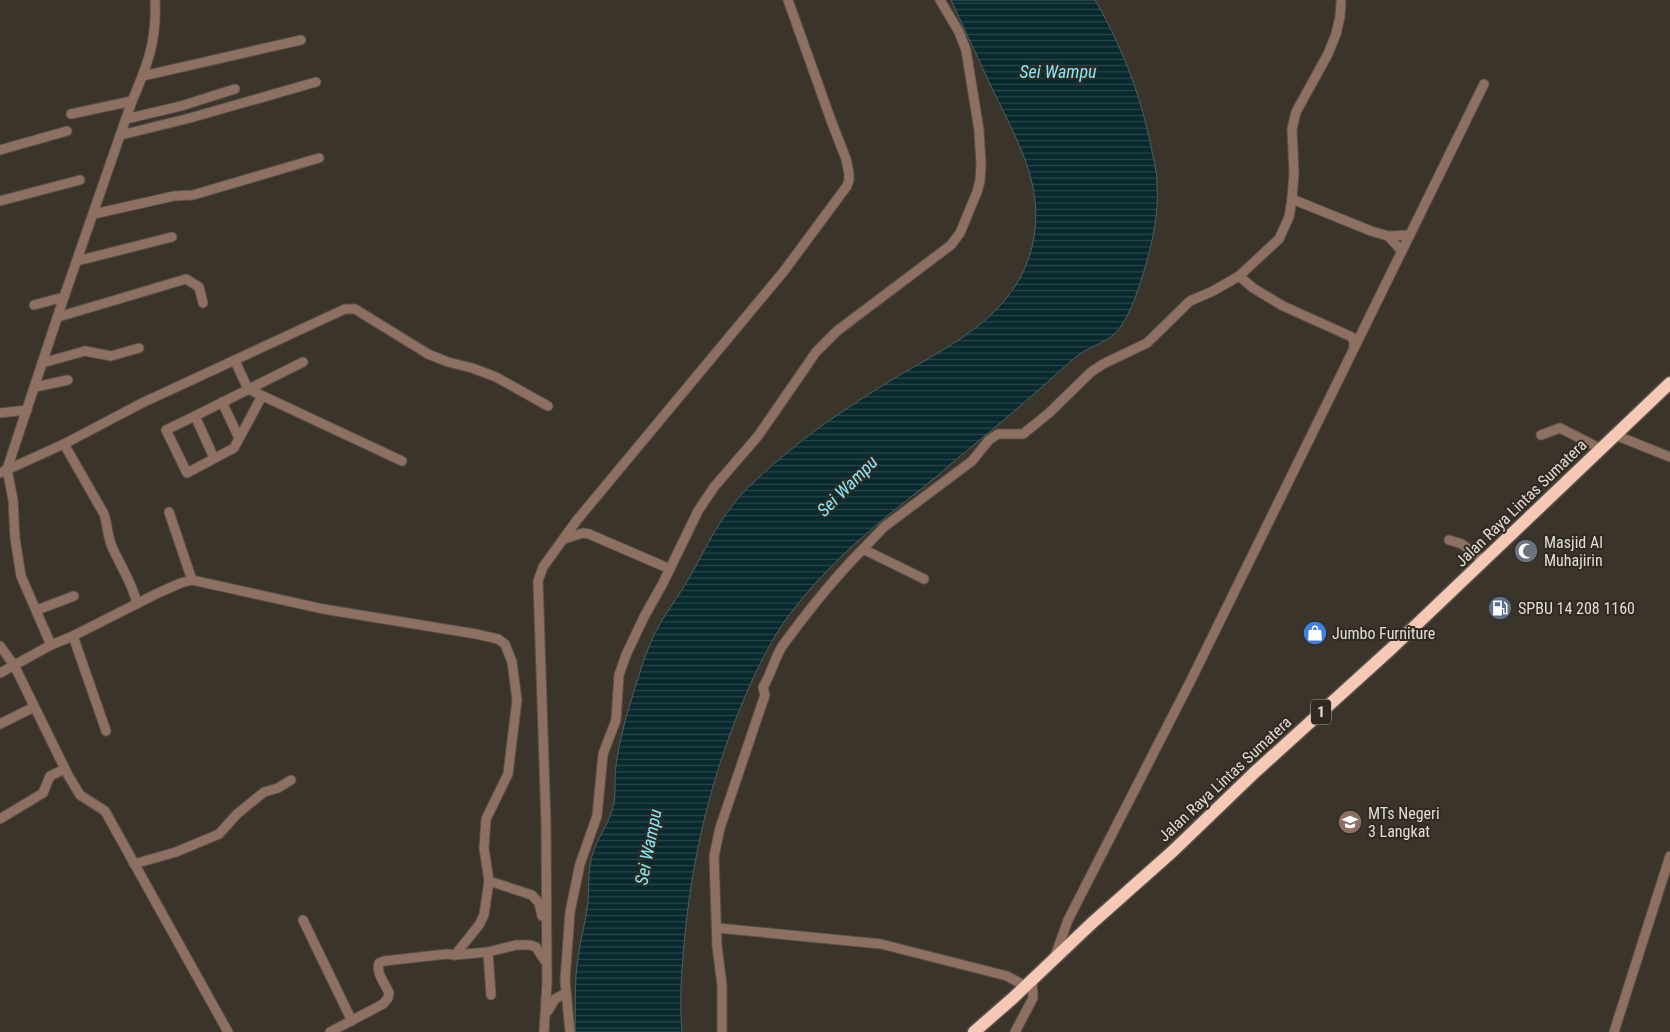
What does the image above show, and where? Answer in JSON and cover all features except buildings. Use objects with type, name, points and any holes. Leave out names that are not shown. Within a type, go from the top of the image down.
[{"type":"highway","name":"Jalan Raya Lintas Sumatera","points":[[974,1032],[1173,851],[1254,773],[1393,646],[1667,385]]},
{"type":"street","points":[[50,645],[37,610],[21,576],[13,500],[4,471],[35,387],[132,101],[143,76],[155,38],[155,0]]},
{"type":"street","points":[[544,1032],[546,962],[545,774],[537,587],[543,567],[564,539],[681,393],[784,270],[849,180],[846,159],[788,0]]},
{"type":"street","points":[[570,1032],[566,993],[566,958],[570,912],[580,864],[597,816],[603,754],[616,720],[619,675],[644,617],[698,511],[758,436],[816,352],[843,327],[951,245],[960,233],[980,181],[979,130],[966,50],[959,32],[940,0]]},
{"type":"street","points":[[722,1032],[722,986],[717,946],[714,856],[720,828],[765,695],[764,687],[782,646],[821,595],[884,528],[972,461],[989,440],[998,434],[1022,434],[1049,413],[1090,372],[1147,343],[1190,302],[1239,276],[1279,239],[1289,217],[1292,198],[1294,173],[1292,129],[1296,112],[1328,54],[1336,34],[1341,2]]},
{"type":"street","points":[[143,76],[301,40]]},
{"type":"street","points":[[121,134],[190,118],[316,82]]},
{"type":"street","points":[[1054,959],[1068,920],[1192,678],[1484,84]]},
{"type":"street","points":[[126,119],[181,106],[235,89]]},
{"type":"street","points":[[71,114],[132,101]]},
{"type":"street","points":[[0,150],[67,131]]},
{"type":"street","points":[[94,214],[174,196],[194,195],[319,158]]},
{"type":"street","points":[[0,201],[80,180]]},
{"type":"street","points":[[1292,198],[1371,231],[1388,236],[1410,235]]},
{"type":"street","points":[[1388,236],[1402,251]]},
{"type":"street","points":[[77,261],[172,237]]},
{"type":"street","points":[[1239,276],[1253,288],[1283,306],[1352,337],[1354,342],[1353,350]]},
{"type":"street","points":[[58,317],[186,279],[199,287],[203,303]]},
{"type":"street","points":[[34,304],[64,297]]},
{"type":"street","points":[[4,471],[64,444],[142,403],[346,309],[354,309],[428,354],[496,377],[548,406]]},
{"type":"street","points":[[42,363],[85,351],[111,356],[139,348]]},
{"type":"street","points":[[234,361],[248,389],[402,461]]},
{"type":"street","points":[[262,396],[234,448],[187,473],[166,430],[303,362]]},
{"type":"street","points":[[35,387],[68,380]]},
{"type":"street","points":[[222,402],[239,438]]},
{"type":"street","points":[[0,413],[27,410]]},
{"type":"street","points":[[195,416],[214,458]]},
{"type":"street","points":[[1541,435],[1560,428],[1601,449]]},
{"type":"street","points":[[1615,435],[1670,457]]},
{"type":"street","points":[[64,444],[104,514],[108,536],[137,604]]},
{"type":"street","points":[[169,512],[192,580]]},
{"type":"street","points":[[564,539],[578,534],[589,534],[670,569]]},
{"type":"street","points":[[1449,540],[1462,544],[1484,561]]},
{"type":"street","points":[[863,549],[924,579]]},
{"type":"street","points":[[0,673],[50,645],[73,636],[181,583],[192,580],[323,609],[476,634],[500,640],[504,644],[512,662],[517,700],[508,774],[488,811],[485,827],[484,848],[490,881],[482,920],[455,954]]},
{"type":"street","points":[[37,610],[74,596]]},
{"type":"street","points":[[73,636],[106,731]]},
{"type":"street","points":[[0,646],[14,665],[82,798],[105,811],[228,1032]]},
{"type":"street","points":[[0,724],[34,707]]},
{"type":"street","points":[[0,819],[43,793],[50,776],[65,768]]},
{"type":"street","points":[[134,864],[176,852],[219,834],[237,814],[264,792],[278,788],[291,780]]},
{"type":"street","points":[[1614,1032],[1670,856]]},
{"type":"street","points":[[490,881],[532,894],[539,903],[546,931]]},
{"type":"street","points":[[303,920],[352,1021]]},
{"type":"street","points":[[717,928],[881,944],[1029,982],[1033,998],[1015,1032]]},
{"type":"street","points":[[330,1032],[383,1004],[388,998],[388,991],[378,969],[379,963],[389,960],[447,954],[488,952],[516,945],[536,947],[546,962]]},
{"type":"street","points":[[488,952],[492,995]]},
{"type":"street","points":[[545,1018],[549,1007],[555,999],[566,993]]},
{"type":"water","name":"Sei Wampu","points":[[951,0],[1095,0],[1120,49],[1134,83],[1145,119],[1156,173],[1157,205],[1155,225],[1149,255],[1136,296],[1129,312],[1116,332],[1072,360],[1038,391],[853,546],[804,596],[778,632],[758,667],[737,715],[707,807],[694,869],[685,934],[681,995],[682,1032],[575,1032],[577,967],[588,903],[591,860],[612,811],[615,798],[617,756],[624,727],[644,659],[660,624],[687,582],[726,514],[754,482],[825,423],[898,376],[940,352],[979,325],[997,309],[1012,291],[1024,271],[1032,247],[1036,225],[1032,183],[1018,143]]},
{"type":"place","name":"Masjid Al Muhajirin","points":[[1526,551]]},
{"type":"place","name":"SPBU 14 208 1160","points":[[1500,608]]},
{"type":"place","name":"Jumbo Furniture","points":[[1315,633]]},
{"type":"place","name":"MTs Negeri 3 Langkat","points":[[1350,822]]}]
